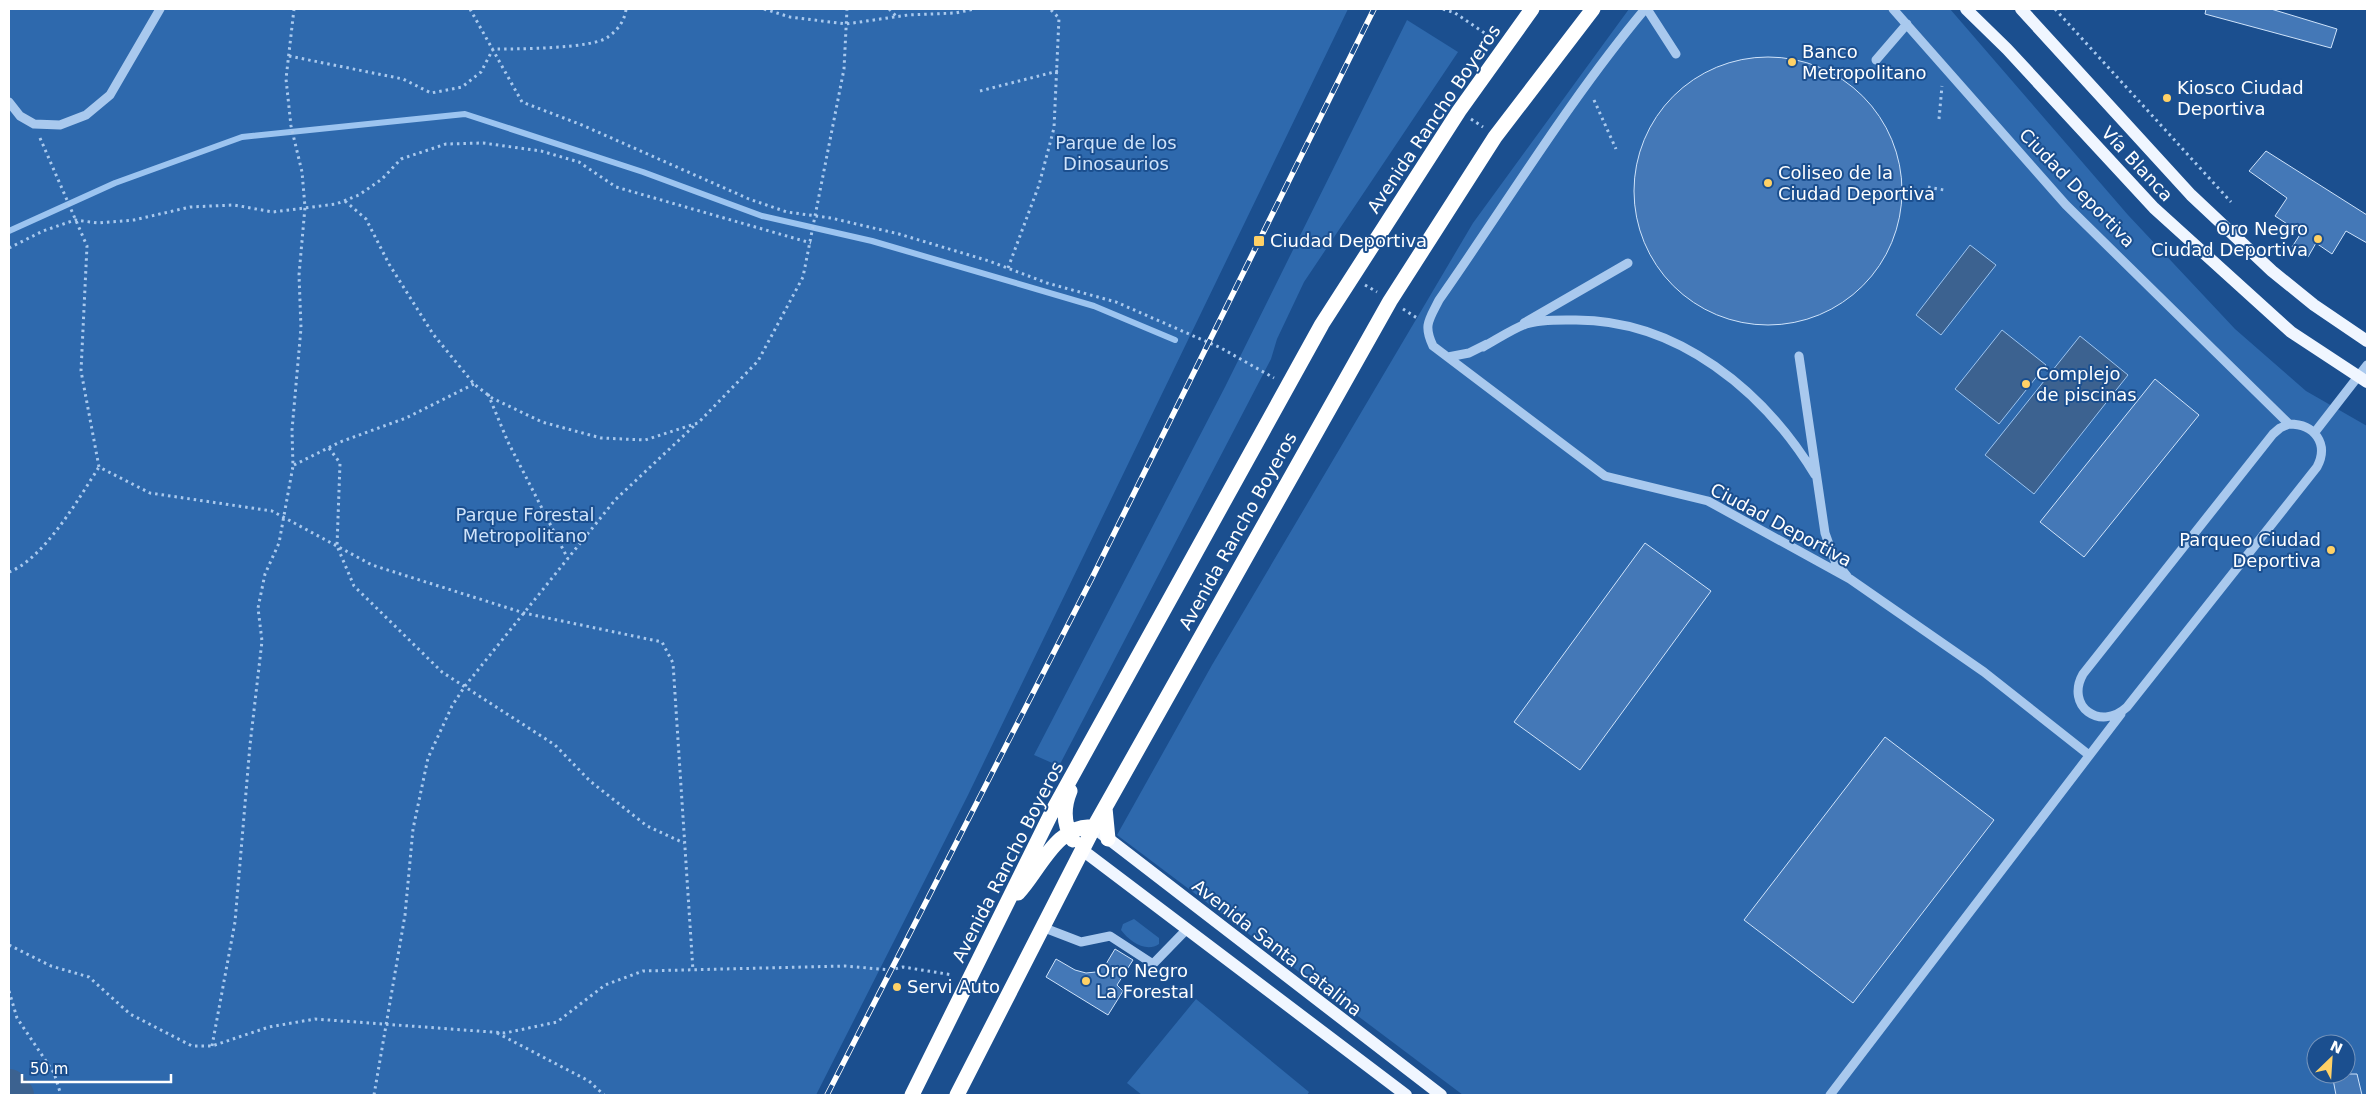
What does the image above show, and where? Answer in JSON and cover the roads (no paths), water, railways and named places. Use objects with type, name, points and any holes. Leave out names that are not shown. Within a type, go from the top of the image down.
[{"type":"highway","name":"Avenida Rancho Boyeros","points":[[912,1095],[1051,814],[1288,386],[1351,277],[1459,111],[1532,9]]},
{"type":"highway","name":"Avenida Rancho Boyeros","points":[[957,1095],[1081,849],[1390,301],[1495,136],[1593,9]]},
{"type":"highway","points":[[1081,849],[1068,832],[1065,805],[1088,748]]},
{"type":"highway","points":[[1105,806],[1108,839]]},
{"type":"highway","points":[[1006,907],[1028,882],[1054,846],[1068,832],[1086,826],[1094,827]]},
{"type":"main road","name":"Vía Blanca","points":[[1966,9],[2007,49],[2154,208],[2291,332],[2362,380]]},
{"type":"main road","name":"Vía Blanca","points":[[2021,9],[2191,195],[2272,271],[2314,305],[2367,341]]},
{"type":"main road","name":"Avenida Santa Catalina","points":[[1094,827],[1441,1095]]},
{"type":"main road","points":[[1081,849],[1406,1095]]},
{"type":"street","points":[[9,102],[20,116],[34,124],[60,125],[86,115],[110,95],[160,9]]},
{"type":"street","points":[[1646,9],[1676,54]]},
{"type":"street","name":"Ciudad Deportiva","points":[[1646,9],[1587,86],[1439,300],[1426,331],[1433,346],[1605,476],[1708,501],[1850,580],[1984,672],[2089,755]]},
{"type":"street","name":"Ciudad Deportiva","points":[[1893,9],[1943,68],[2066,205],[2289,424]]},
{"type":"street","points":[[1876,60],[1907,24]]},
{"type":"street","points":[[1483,347],[1628,263]]},
{"type":"street","points":[[1448,357],[1469,353],[1526,324],[1562,320],[1591,320],[1635,327],[1684,347],[1738,382],[1781,426],[1815,474]]},
{"type":"street","points":[[1800,356],[1815,474],[1825,533],[1835,562],[1850,580]]},
{"type":"street","points":[[2315,432],[2362,380],[2367,365]]},
{"type":"street","points":[[1830,1095],[2089,755],[2127,707],[2317,467],[2321,459],[2322,449],[2315,432],[2307,427],[2289,424],[2273,434],[2083,674],[2077,689],[2082,705],[2087,711],[2102,718],[2111,717],[2127,707]]},
{"type":"street","points":[[1042,927],[1081,942],[1110,936],[1153,964],[1187,929]]},
{"type":"waterway","points":[[9,231],[115,183],[242,137],[465,114],[643,172],[762,216],[872,241],[1094,306],[1175,340]]},
{"type":"waterway","points":[[9,1087],[16,1095]]},
{"type":"railway","points":[[827,1095],[1093,576],[1374,9]]},
{"type":"place","name":"Banco Metropolitano","points":[[1792,62]]},
{"type":"place","name":"Kiosco Ciudad Deportiva","points":[[2167,98]]},
{"type":"place","name":"Coliseo de la Ciudad Deportiva","points":[[1768,183]]},
{"type":"place","name":"Oro Negro Ciudad Deportiva","points":[[2318,239]]},
{"type":"place","name":"Ciudad Deportiva","points":[[1259,241]]},
{"type":"place","name":"Complejo de piscinas","points":[[2026,384]]},
{"type":"place","name":"Parqueo Ciudad Deportiva","points":[[2331,550]]},
{"type":"place","name":"Oro Negro La Forestal","points":[[1086,981]]},
{"type":"place","name":"Servi Auto","points":[[897,987]]},
{"type":"park label","name":"Parque de los Dinosaurios","points":[[1116,153]]},
{"type":"park label","name":"Parque Forestal Metropolitano","points":[[525,525]]}]
